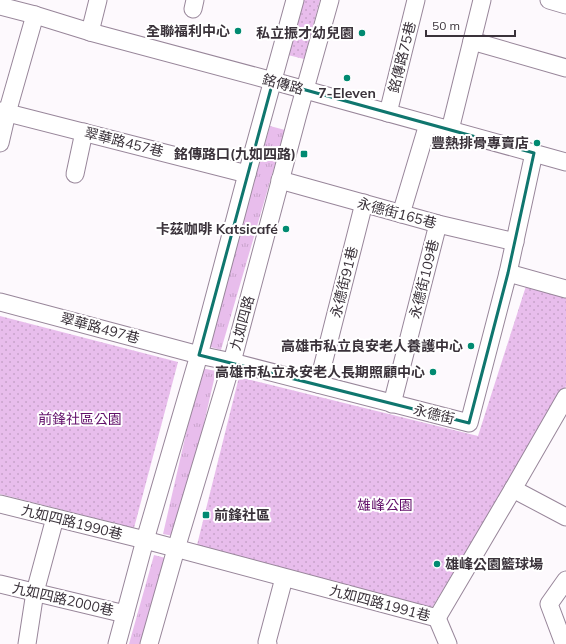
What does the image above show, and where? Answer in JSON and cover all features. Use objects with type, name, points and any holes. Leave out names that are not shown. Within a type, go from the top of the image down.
[{"type":"street","points":[[90,32],[98,0]]},
{"type":"street","points":[[117,644],[145,540],[200,355],[247,174],[295,0]]},
{"type":"street","name":"九如四路","points":[[149,644],[232,362],[280,180],[330,0]]},
{"type":"street","name":"銘傳路75巷","points":[[388,113],[416,0]]},
{"type":"street","points":[[450,130],[482,0]]},
{"type":"street","points":[[549,0],[566,5]]},
{"type":"street","name":"銘傳路","points":[[0,6],[29,9],[90,32],[566,162]]},
{"type":"street","points":[[0,143],[3,112],[29,9]]},
{"type":"street","points":[[472,41],[566,68]]},
{"type":"street","name":"翠華路457巷","points":[[3,112],[247,174]]},
{"type":"street","points":[[401,214],[428,124]]},
{"type":"street","points":[[74,174],[84,132]]},
{"type":"street","name":"永德街","points":[[200,355],[469,423],[508,273],[534,153]]},
{"type":"street","name":"永德街165巷","points":[[280,180],[438,224],[515,242]]},
{"type":"street","name":"永德街91巷","points":[[318,384],[364,203]]},
{"type":"street","name":"永德街109巷","points":[[392,404],[438,224]]},
{"type":"street","points":[[508,273],[566,289]]},
{"type":"street","name":"翠華路497巷","points":[[0,302],[200,355]]},
{"type":"street","name":"九如四路1991巷","points":[[145,540],[436,618],[566,397]]},
{"type":"street","points":[[513,489],[566,517]]},
{"type":"street","name":"九如四路1990巷","points":[[0,504],[145,540]]},
{"type":"street","points":[[27,644],[35,592],[55,518]]},
{"type":"street","points":[[268,644],[267,642],[284,578]]},
{"type":"street","points":[[564,644],[549,604],[566,580]]},
{"type":"street","name":"九如四路2000巷","points":[[0,584],[126,614]]},
{"type":"street","points":[[436,618],[448,644]]},
{"type":"highlighted area","points":[[273,81],[534,153],[508,273],[469,423],[199,355]]},
{"type":"green space","points":[[303,0],[320,0],[304,59],[288,55]]},
{"type":"green space","points":[[270,126],[285,130],[221,350],[207,346]]},
{"type":"green space","name":"雄峰公園","points":[[526,286],[566,297],[566,386],[430,611],[197,545],[239,377],[478,436]]},
{"type":"green space","name":"前鋒社區公園","points":[[0,316],[178,362],[134,528],[0,494]]},
{"type":"green space","points":[[201,368],[216,371],[178,537],[163,534]]},
{"type":"green space","points":[[154,555],[169,559],[145,644],[129,644]]},
{"type":"place","name":"全聯福利中心","points":[[238,31]]},
{"type":"place","name":"私立振才幼兒園","points":[[362,33]]},
{"type":"place","name":"7-Eleven","points":[[347,78]]},
{"type":"place","name":"豐熱排骨專賣店","points":[[537,143]]},
{"type":"place","name":"銘傳路口(九如四路)","points":[[304,154]]},
{"type":"place","name":"卡茲咖啡 Katsicafé","points":[[286,229]]},
{"type":"place","name":"高雄市私立良安老人養護中心","points":[[471,346]]},
{"type":"place","name":"高雄市私立永安老人長期照顧中心","points":[[433,372]]},
{"type":"place","name":"前鋒社區","points":[[206,515]]},
{"type":"place","name":"雄峰公園籃球場","points":[[437,564]]}]
